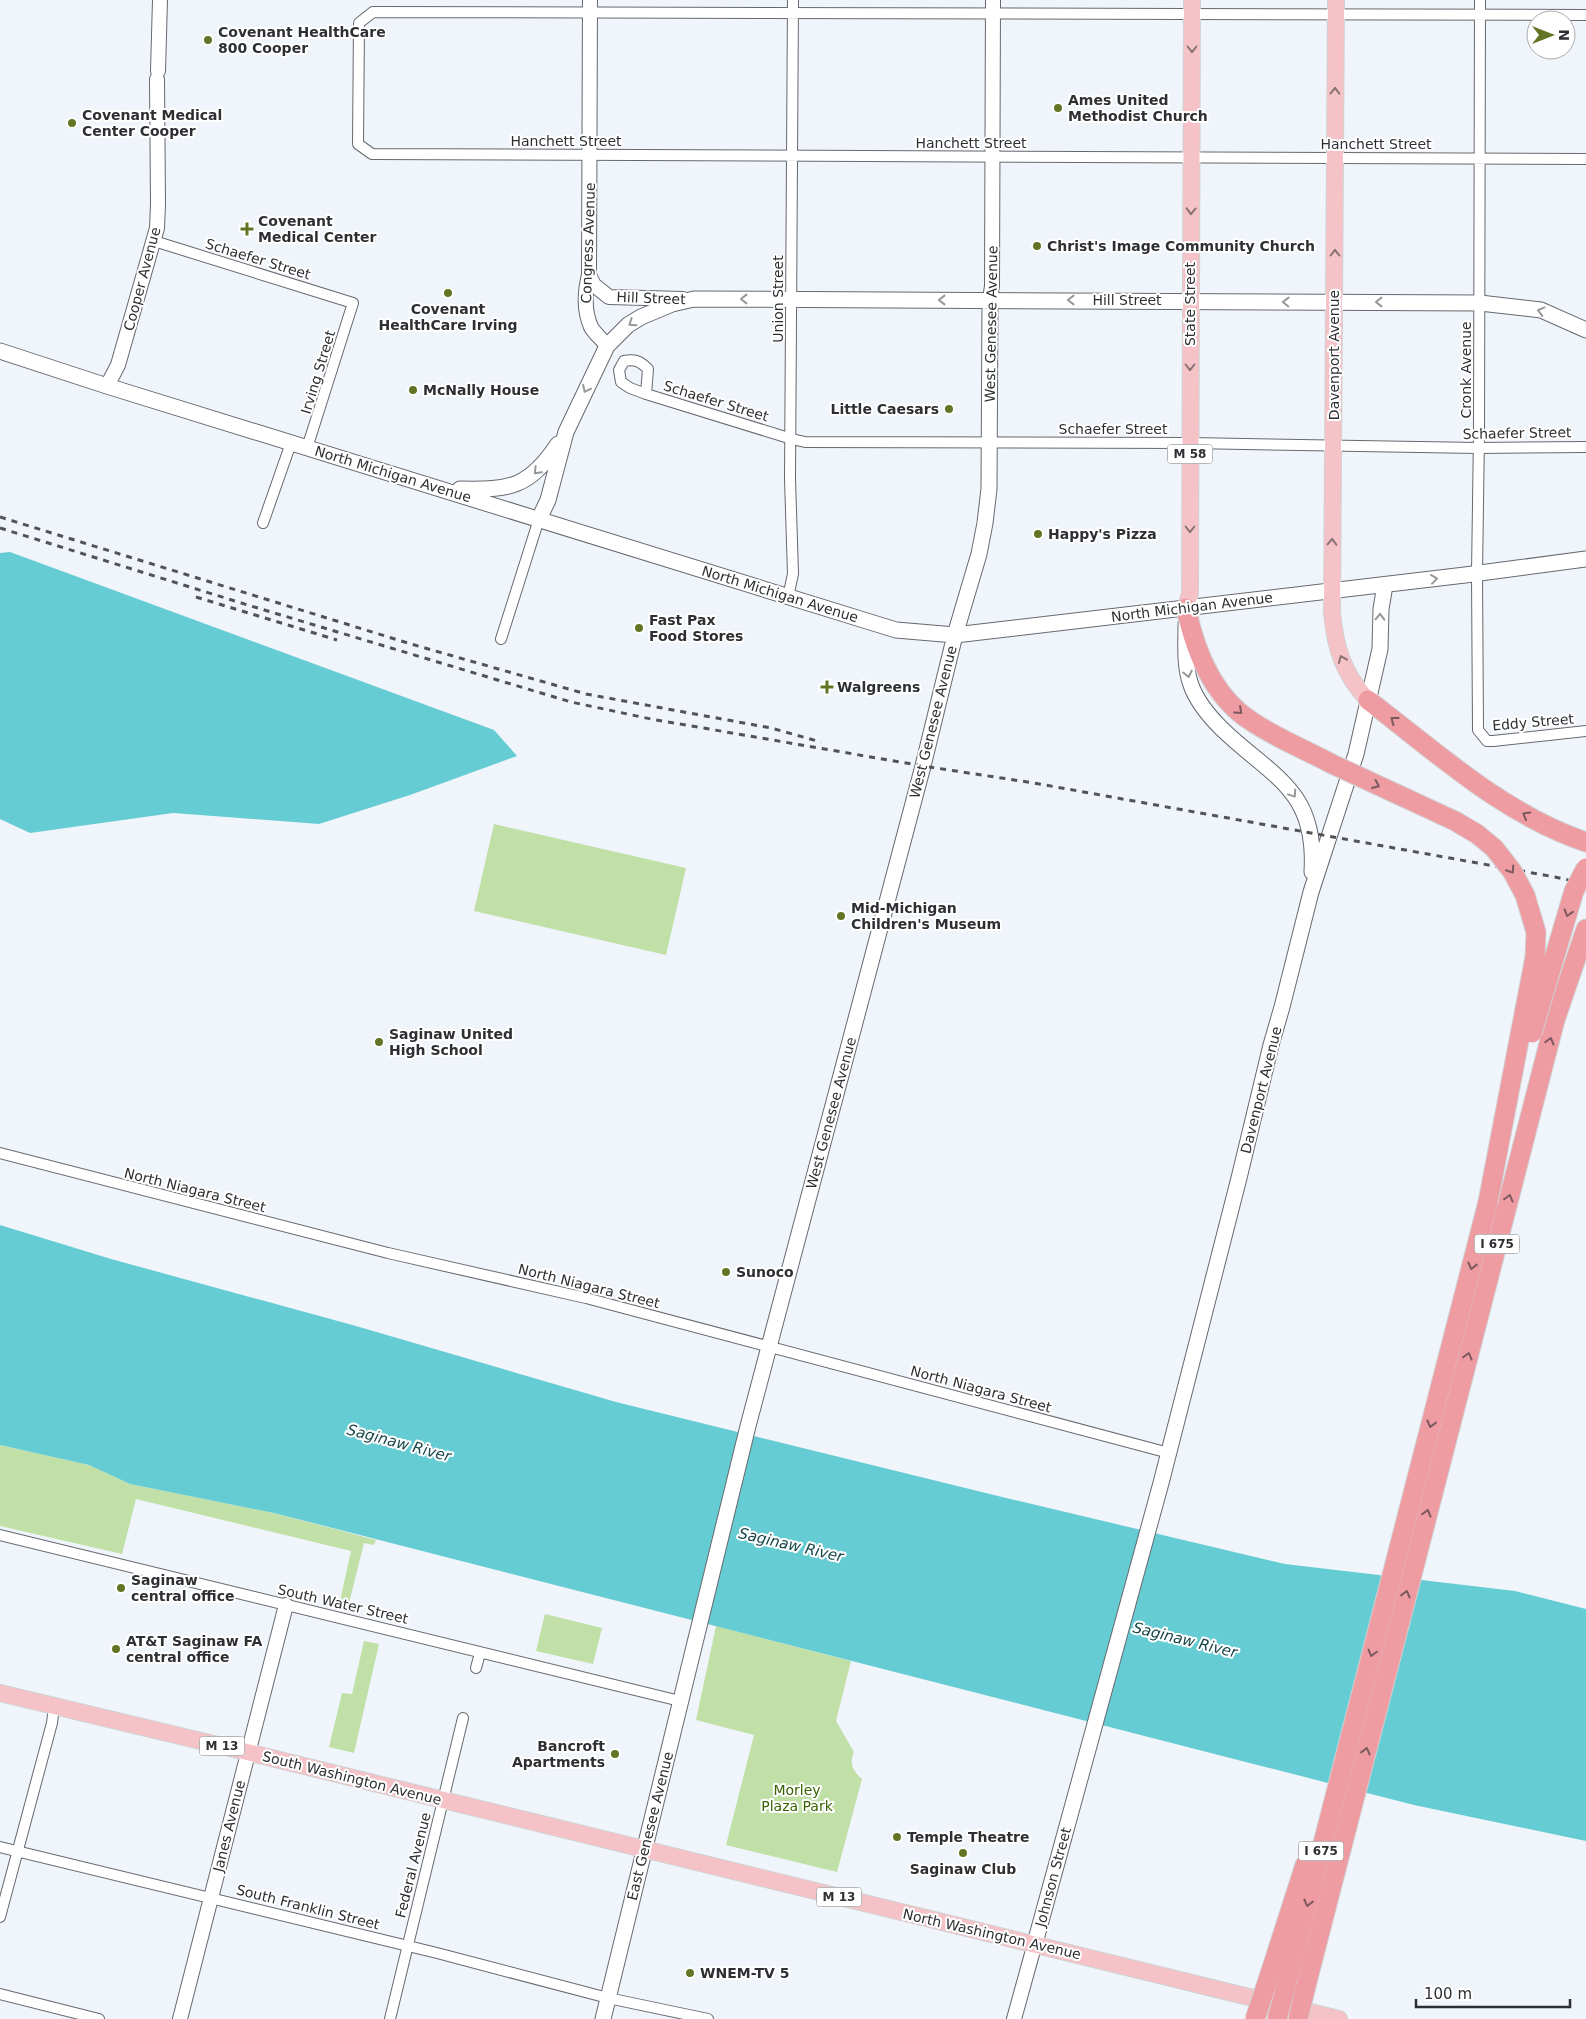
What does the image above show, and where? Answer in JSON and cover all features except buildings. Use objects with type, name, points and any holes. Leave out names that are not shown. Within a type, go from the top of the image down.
[{"type":"highway","points":[[1186,608],[1193,639],[1204,665],[1217,688],[1236,710],[1251,722],[1332,764],[1455,821],[1477,834],[1504,860],[1525,895],[1536,932],[1534,957],[1488,1202]]},
{"type":"highway","points":[[1368,700],[1483,789],[1530,817],[1586,842]]},
{"type":"highway","name":"I 675","points":[[1277,2019],[1536,1017],[1574,892],[1586,868]]},
{"type":"highway","name":"I 675","points":[[1298,2019],[1555,1020],[1586,929]]},
{"type":"highway","points":[[1254,2019],[1319,1820],[1337,1752],[1355,1720]]},
{"type":"main road","name":"State Street","points":[[1186,608],[1190,593],[1192,7]]},
{"type":"main road","name":"Davenport Avenue","points":[[1336,7],[1332,591],[1334,634],[1340,655],[1355,686],[1368,700]]},
{"type":"main road","name":"Hill Street","points":[[607,346],[628,325],[641,317],[672,304],[694,299],[1190,300],[1480,303],[1541,310],[1586,330]]},
{"type":"main road","name":"West Genesee Avenue","points":[[698,1634],[748,1426],[923,766],[955,635],[979,554],[989,489],[990,300]]},
{"type":"main road","points":[[441,489],[497,490],[530,478],[548,459],[566,432],[607,346]]},
{"type":"main road","name":"North Michigan Avenue","points":[[0,351],[107,386],[896,630],[955,635],[1477,574],[1586,559]]},
{"type":"main road","points":[[538,519],[548,500],[566,432]]},
{"type":"main road","name":"Davenport Avenue","points":[[1161,1483],[1311,892],[1356,754],[1380,649],[1381,604],[1385,585]]},
{"type":"main road","points":[[1186,608],[1186,661],[1190,684],[1202,708],[1232,738],[1290,788],[1303,810],[1310,833],[1313,854],[1311,892]]},
{"type":"main road","name":"Johnson Street","points":[[1035,1943],[1161,1483]]},
{"type":"main road","name":"East Genesee Avenue","points":[[603,2019],[698,1634]]},
{"type":"main road","name":"South Washington Avenue","points":[[0,1693],[645,1849]]},
{"type":"main road","name":"North Washington Avenue","points":[[645,1849],[1339,2019]]},
{"type":"street","name":"Cooper Avenue","points":[[107,386],[118,366],[154,241],[158,204],[157,75],[160,0]]},
{"type":"street","name":"Union Street","points":[[788,597],[793,574],[790,479],[792,439],[793,0]]},
{"type":"street","name":"Cronk Avenue","points":[[1480,0],[1477,719],[1478,730],[1483,738]]},
{"type":"street","points":[[590,6],[793,12],[992,6],[1336,7],[1480,15],[1586,15]]},
{"type":"street","name":"Hanchett Street","points":[[590,6],[373,12],[359,23],[358,144],[372,154],[1586,159]]},
{"type":"street","name":"Congress Avenue","points":[[590,6],[589,274],[586,285],[586,312],[592,328],[607,346]]},
{"type":"street","name":"West Genesee Avenue","points":[[990,300],[992,6]]},
{"type":"street","name":"Schaefer Street","points":[[154,241],[353,303]]},
{"type":"street","name":"Hill Street","points":[[589,274],[594,285],[609,297],[694,299]]},
{"type":"street","name":"Irving Street","points":[[307,448],[353,303]]},
{"type":"street","name":"Schaefer Street","points":[[646,394],[806,442],[1190,443],[1478,448],[1586,447]]},
{"type":"street","points":[[264,523],[291,443]]},
{"type":"street","points":[[501,639],[538,519]]},
{"type":"street","name":"Eddy Street","points":[[1483,738],[1487,741],[1493,741],[1586,731]]},
{"type":"street","name":"North Niagara Street","points":[[0,1153],[388,1253],[586,1298],[1169,1453]]},
{"type":"street","name":"South Water Street","points":[[0,1535],[680,1701]]},
{"type":"street","name":"Janes Avenue","points":[[180,2019],[286,1605]]},
{"type":"street","points":[[476,1668],[480,1653]]},
{"type":"street","points":[[0,1917],[52,1723],[54,1707]]},
{"type":"street","name":"Federal Avenue","points":[[390,2019],[464,1718]]},
{"type":"street","name":"South Franklin Street","points":[[0,1847],[408,1946],[608,1998],[708,2019]]},
{"type":"street","name":"Johnson Street","points":[[1014,2019],[1035,1943]]},
{"type":"street","points":[[0,1994],[99,2019]]},
{"type":"green space","points":[[494,824],[686,868],[666,955],[474,911]]},
{"type":"green space","points":[[0,1445],[89,1465],[130,1484],[274,1513],[376,1540],[374,1545],[364,1543],[349,1603],[340,1601],[351,1551],[136,1499],[122,1554],[0,1526]]},
{"type":"green space","points":[[545,1614],[602,1628],[593,1664],[536,1651]]},
{"type":"green space","name":"Morley Plaza Park","points":[[716,1626],[851,1661],[836,1721],[854,1752],[853,1767],[862,1779],[837,1872],[726,1845],[754,1735],[696,1720]]},
{"type":"green space","points":[[364,1641],[379,1644],[354,1753],[329,1747],[342,1693],[352,1694]]},
{"type":"water","points":[[10,552],[494,730],[517,756],[410,795],[319,824],[173,813],[30,833],[0,819],[0,553]]},
{"type":"water","name":"Saginaw River","points":[[0,1225],[111,1259],[356,1326],[616,1402],[1002,1497],[1285,1564],[1515,1591],[1586,1609],[1586,1841],[1414,1805],[274,1513],[130,1484],[89,1465],[0,1445]]},
{"type":"railway","points":[[0,517],[411,644],[586,694],[771,728],[821,742]]},
{"type":"railway","points":[[0,528],[571,702],[651,719],[923,766],[1034,783],[1586,884]]},
{"type":"railway","points":[[196,597],[337,640]]},
{"type":"place","name":"Covenant HealthCare 800 Cooper","points":[[208,40]]},
{"type":"place","name":"Ames United Methodist Church","points":[[1058,108]]},
{"type":"place","name":"Covenant Medical Center Cooper","points":[[72,123]]},
{"type":"place","name":"Covenant Medical Center","points":[[247,229]]},
{"type":"place","name":"Christ's Image Community Church","points":[[1037,246]]},
{"type":"place","name":"Covenant HealthCare Irving","points":[[448,293]]},
{"type":"place","name":"McNally House","points":[[413,390]]},
{"type":"place","name":"Little Caesars","points":[[949,409]]},
{"type":"place","name":"Happy's Pizza","points":[[1038,534]]},
{"type":"place","name":"Fast Pax Food Stores","points":[[639,628]]},
{"type":"place","name":"Walgreens","points":[[827,687]]},
{"type":"place","name":"Mid-Michigan Children's Museum","points":[[841,916]]},
{"type":"place","name":"Saginaw United High School","points":[[379,1042]]},
{"type":"place","name":"Sunoco","points":[[726,1272]]},
{"type":"place","name":"Saginaw central office","points":[[121,1588]]},
{"type":"place","name":"AT&T Saginaw FA central office","points":[[116,1649]]},
{"type":"place","name":"Bancroft Apartments","points":[[615,1754]]},
{"type":"place","name":"Temple Theatre","points":[[897,1837]]},
{"type":"place","name":"Saginaw Club","points":[[963,1853]]},
{"type":"place","name":"WNEM-TV 5","points":[[690,1973]]}]
